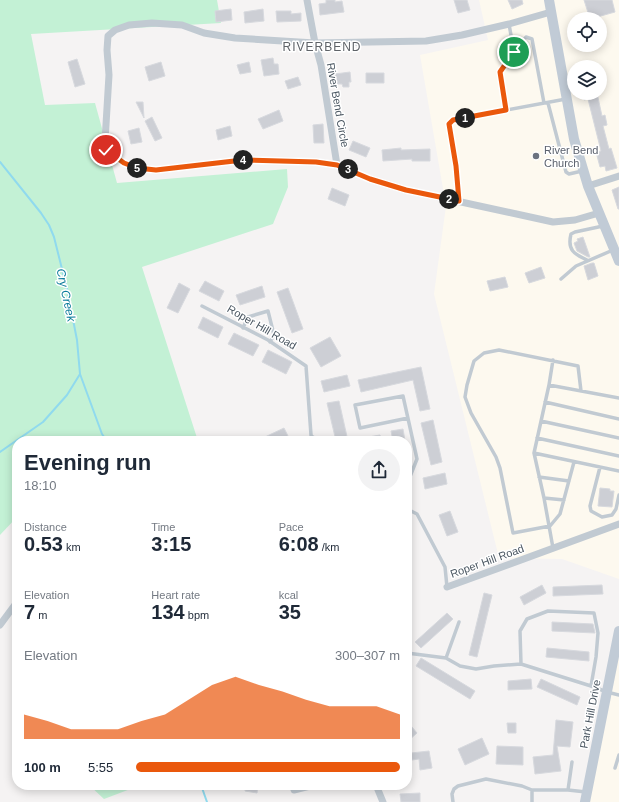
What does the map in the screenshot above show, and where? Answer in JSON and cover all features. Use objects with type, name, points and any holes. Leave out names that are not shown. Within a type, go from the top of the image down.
[{"type":"main road","points":[[549,0],[567,99]]},
{"type":"main road","points":[[567,100],[574,139],[588,186],[619,261]]},
{"type":"main road","name":"Park Hill Drive","points":[[586,797],[607,692],[617,652],[619,631]]},
{"type":"street","name":"River Bend Circle","points":[[307,0],[315,43],[321,65],[337,165]]},
{"type":"street","points":[[551,12],[462,35],[426,41],[315,43],[235,38],[204,33],[182,25],[152,23],[129,25],[114,30],[108,36],[107,50],[109,75],[105,140],[106,150],[124,163],[137,168],[156,170],[243,160],[316,162],[337,165],[370,179],[406,190],[553,222],[575,220],[599,213]]},
{"type":"street","points":[[588,186],[619,176]]},
{"type":"street","name":"Roper Hill Road","points":[[447,587],[619,524]]},
{"type":"street","points":[[0,625],[12,609]]},
{"type":"street","points":[[378,790],[383,802]]},
{"type":"lane","points":[[509,24],[514,52]]},
{"type":"lane","points":[[506,110],[500,72],[526,37],[532,39],[546,103],[566,172],[569,174],[583,170]]},
{"type":"lane","points":[[459,201],[456,166],[449,124],[453,120],[567,99]]},
{"type":"lane","points":[[587,260],[575,255],[571,250],[569,239],[571,234],[604,225]]},
{"type":"lane","points":[[561,279],[572,268],[614,249]]},
{"type":"lane","name":"Roper Hill Road","points":[[202,306],[270,342],[306,366],[308,408],[312,436]]},
{"type":"lane","points":[[243,328],[248,316],[268,311],[274,335],[270,342]]},
{"type":"lane","points":[[574,462],[560,514],[550,526],[513,533],[500,468],[496,457],[470,413],[465,397],[474,361],[484,353],[500,350],[578,366],[581,391]]},
{"type":"lane","points":[[553,360],[534,453],[550,526],[553,548]]},
{"type":"lane","points":[[549,385],[619,398]]},
{"type":"lane","points":[[408,418],[360,428],[355,405],[403,396],[408,418],[412,436]]},
{"type":"lane","points":[[545,402],[619,419]]},
{"type":"lane","points":[[541,421],[619,438]]},
{"type":"lane","points":[[412,436],[417,459],[412,472]]},
{"type":"lane","points":[[537,438],[619,456]]},
{"type":"lane","points":[[534,453],[619,472]]},
{"type":"lane","points":[[600,467],[590,506],[591,511],[602,517],[612,515],[616,509],[619,494]]},
{"type":"lane","points":[[539,477],[569,481]]},
{"type":"lane","points":[[544,498],[564,500]]},
{"type":"lane","name":"Roper Hill Road","points":[[412,511],[417,514],[420,519],[445,567],[447,587]]},
{"type":"lane","points":[[521,664],[520,631],[527,619],[548,611],[594,614],[598,633],[592,686]]},
{"type":"lane","points":[[446,658],[459,622]]},
{"type":"lane","points":[[412,654],[446,658],[460,666],[476,670],[494,666],[521,664],[619,695]]},
{"type":"lane","points":[[615,768],[619,755]]},
{"type":"lane","points":[[568,790],[572,762]]},
{"type":"lane","points":[[453,802],[452,794],[454,789],[458,786],[486,779],[522,786],[532,790],[568,790],[586,797]]},
{"type":"lane","points":[[532,790],[532,802]]},
{"type":"shaded area","points":[[479,0],[619,0],[619,579],[562,559],[499,558],[434,294],[446,206],[420,55],[488,40]]},
{"type":"shaded area","points":[[619,635],[619,802],[583,802]]},
{"type":"green space","points":[[0,0],[217,0],[221,23],[31,34],[45,105],[95,103],[117,183],[287,169],[288,187],[273,224],[142,267],[196,436],[12,436],[12,522],[0,535]]},
{"type":"green space","points":[[94,790],[128,790],[104,799]]},
{"type":"building","points":[[326,0],[335,0],[335,2],[342,1],[344,12],[320,15],[319,4],[326,3]]},
{"type":"building","points":[[454,0],[467,0],[470,10],[458,13]]},
{"type":"building","points":[[508,0],[522,0],[523,4],[512,9]]},
{"type":"building","points":[[584,0],[612,0],[615,12],[607,14],[607,12],[588,12]]},
{"type":"building","points":[[231,9],[232,20],[216,22],[215,11]]},
{"type":"building","points":[[263,9],[264,21],[245,23],[244,12]]},
{"type":"building","points":[[276,11],[291,11],[291,14],[301,13],[301,21],[277,22]]},
{"type":"building","points":[[273,58],[274,64],[278,64],[279,74],[264,76],[261,60]]},
{"type":"building","points":[[77,59],[85,84],[75,87],[68,62]]},
{"type":"building","points":[[161,62],[165,76],[149,81],[145,67]]},
{"type":"building","points":[[249,62],[251,72],[240,74],[237,65]]},
{"type":"building","points":[[350,72],[351,82],[349,82],[349,87],[343,87],[342,84],[336,84],[335,74]]},
{"type":"building","points":[[366,73],[384,73],[384,83],[366,83]]},
{"type":"building","points":[[298,77],[301,85],[288,89],[285,81]]},
{"type":"building","points":[[588,100],[599,100],[602,116],[605,115],[607,125],[603,126],[609,149],[611,148],[617,168],[606,171],[605,166],[600,167],[596,152],[601,151]]},
{"type":"building","points":[[136,102],[143,102],[144,118]]},
{"type":"building","points":[[279,110],[283,121],[263,129],[258,119]]},
{"type":"building","points":[[152,117],[162,138],[155,141],[145,121]]},
{"type":"building","points":[[323,124],[324,143],[314,143],[313,125]]},
{"type":"building","points":[[230,126],[232,136],[218,140],[216,130]]},
{"type":"building","points":[[139,128],[142,142],[131,144],[128,131]]},
{"type":"building","points":[[353,141],[370,148],[366,157],[349,150]]},
{"type":"building","points":[[401,148],[401,150],[430,149],[430,161],[412,161],[412,159],[383,161],[382,150]]},
{"type":"building","points":[[619,187],[619,209],[618,209],[612,190]]},
{"type":"building","points":[[332,188],[349,195],[345,206],[328,199]]},
{"type":"building","points":[[583,237],[590,257],[577,251],[574,243],[578,241],[577,239]]},
{"type":"building","points":[[594,263],[598,276],[588,280],[584,266]]},
{"type":"building","points":[[541,267],[545,278],[529,283],[525,273]]},
{"type":"building","points":[[505,277],[508,287],[490,291],[487,281]]},
{"type":"building","points":[[205,281],[224,291],[219,301],[199,291]]},
{"type":"building","points":[[179,283],[190,289],[178,313],[167,308]]},
{"type":"building","points":[[262,286],[265,297],[240,305],[236,295]]},
{"type":"building","points":[[288,288],[303,329],[292,333],[277,292]]},
{"type":"building","points":[[203,317],[223,327],[218,338],[198,328]]},
{"type":"building","points":[[234,333],[259,345],[253,356],[228,344]]},
{"type":"building","points":[[330,337],[341,356],[321,367],[310,348]]},
{"type":"building","points":[[268,350],[292,362],[286,374],[262,362]]},
{"type":"building","points":[[421,367],[430,409],[420,411],[413,380],[361,392],[358,380]]},
{"type":"building","points":[[347,375],[350,386],[324,392],[321,381]]},
{"type":"building","points":[[339,401],[347,436],[335,436],[327,403]]},
{"type":"building","points":[[433,420],[442,462],[431,465],[421,423]]},
{"type":"building","points":[[284,428],[288,436],[267,436]]},
{"type":"building","points":[[403,429],[404,436],[392,436],[391,431]]},
{"type":"building","points":[[445,473],[447,484],[425,489],[423,478]]},
{"type":"building","points":[[600,488],[614,491],[612,507],[598,506]]},
{"type":"building","points":[[450,511],[458,532],[447,536],[439,515]]},
{"type":"building","points":[[542,585],[546,593],[524,605],[520,597]]},
{"type":"building","points":[[602,585],[603,594],[553,596],[553,587]]},
{"type":"building","points":[[484,593],[492,595],[477,657],[469,655]]},
{"type":"building","points":[[447,613],[453,619],[421,648],[415,642]]},
{"type":"building","points":[[552,622],[593,624],[595,633],[552,631]]},
{"type":"building","points":[[547,648],[589,652],[589,661],[546,657]]},
{"type":"building","points":[[421,658],[475,691],[470,699],[416,666]]},
{"type":"building","points":[[531,679],[532,689],[508,690],[508,681]]},
{"type":"building","points":[[541,679],[580,697],[577,705],[537,687]]},
{"type":"building","points":[[556,720],[573,722],[570,747],[557,746],[561,771],[535,774],[533,757],[553,755]]},
{"type":"building","points":[[507,723],[516,723],[516,733],[508,733]]},
{"type":"building","points":[[412,727],[417,733],[412,738]]},
{"type":"building","points":[[482,738],[489,754],[465,765],[458,749]]},
{"type":"building","points":[[497,746],[523,747],[523,765],[496,764]]},
{"type":"building","points":[[429,751],[432,768],[420,770],[419,759],[412,760],[412,753]]},
{"type":"building","points":[[245,790],[257,790],[257,793]]},
{"type":"building","points":[[420,793],[420,802],[401,802],[400,794]]},
{"type":"waterway","name":"Cry Creek","points":[[0,162],[41,213],[49,225],[54,237],[67,289],[77,340],[80,374],[103,436]]},
{"type":"waterway","points":[[23,436],[43,422],[67,395],[80,374]]},
{"type":"waterway","points":[[0,452],[12,444]]},
{"type":"waterway","name":"Cry Creek","points":[[203,790],[207,802]]},
{"type":"place","name":"River Bend Church","points":[[536,156]]},
{"type":"district","name":"RIVERBEND","points":[[322,47]]},
{"type":"route","points":[[106,150],[124,163],[137,168],[156,170],[243,160],[316,162],[337,165],[370,179],[406,190],[459,201],[456,166],[449,124],[453,120],[506,110],[500,72],[514,52]]}]
